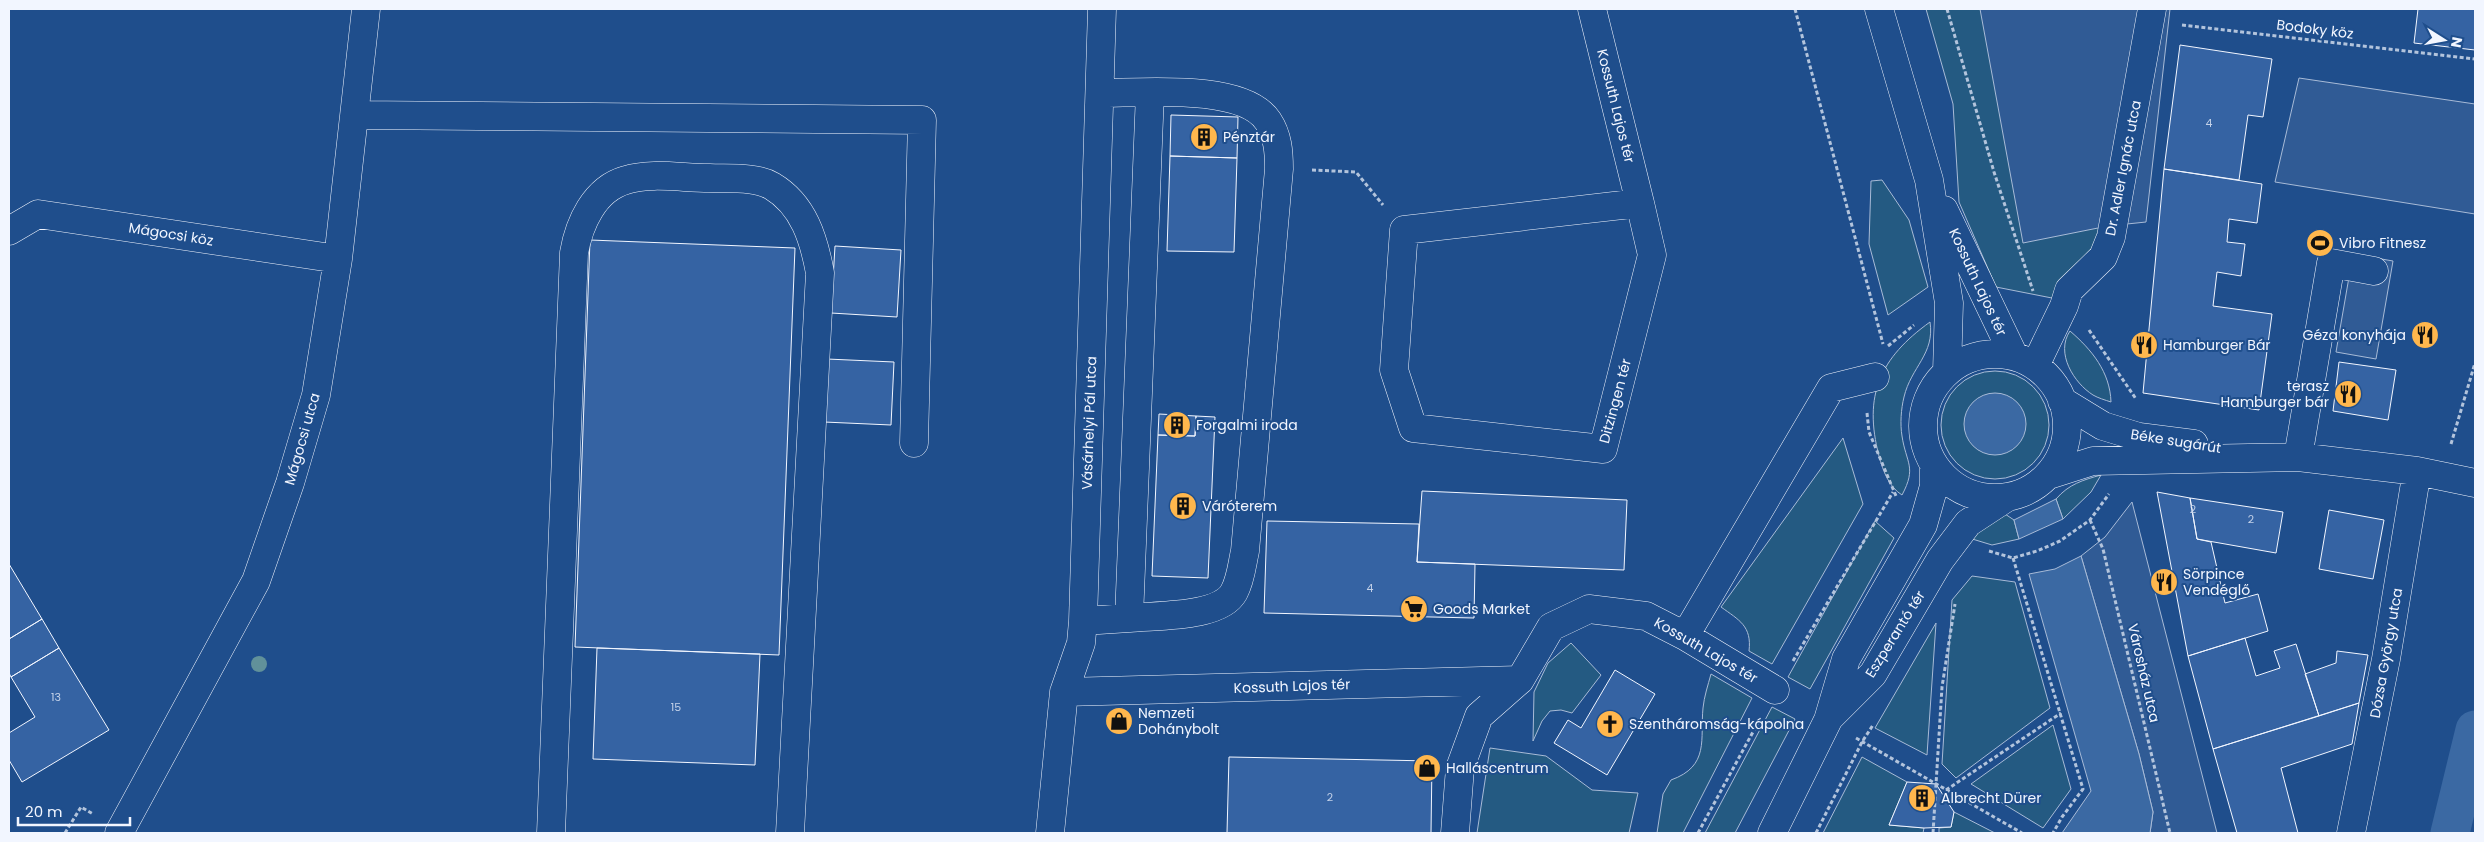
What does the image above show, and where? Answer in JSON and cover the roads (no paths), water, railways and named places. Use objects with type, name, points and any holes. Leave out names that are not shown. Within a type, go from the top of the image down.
[{"type":"street","name":"Mágocsi utca","points":[[119,833],[256,581],[290,483],[316,395],[338,259],[356,115],[366,9]]},
{"type":"street","name":"Vásárhelyi Pál utca","points":[[1050,833],[1064,692],[1081,643],[1083,621],[1102,9]]},
{"type":"street","name":"Kossuth Lajos tér","points":[[1592,9],[1640,203]]},
{"type":"street","name":"Kossuth Lajos tér","points":[[1879,9],[1930,180],[1950,303],[1947,372]]},
{"type":"street","name":"Dr. Adler Ignác utca","points":[[2024,361],[2064,306],[2069,290],[2103,257],[2111,237],[2152,15]]},
{"type":"street","points":[[1083,621],[1209,610],[1230,597],[1239,578],[1245,550],[1279,169],[1276,135],[1267,120],[1255,109],[1236,99],[1214,94],[1100,93]]},
{"type":"street","points":[[1129,618],[1150,93]]},
{"type":"street","points":[[356,115],[922,120],[914,443]]},
{"type":"street","points":[[551,833],[574,253],[577,234],[587,211],[606,192],[624,180],[650,176],[752,180],[772,186],[802,215],[815,245],[820,273],[790,833]]},
{"type":"street","name":"Kossuth Lajos tér","points":[[1930,180],[2024,361]]},
{"type":"street","name":"Ditzingen tér","points":[[1640,203],[1652,255],[1602,449],[1413,428],[1394,370],[1404,230],[1640,203]]},
{"type":"street","name":"Mágocsi köz","points":[[9,231],[38,214],[338,259]]},
{"type":"street","points":[[2298,457],[2331,263],[2374,271]]},
{"type":"street","points":[[2049,475],[2064,449],[2067,432],[2066,415],[2062,400],[2050,380],[2024,361],[1992,354],[1970,358],[1947,372],[1926,402],[1923,423],[1926,445],[1934,465],[1947,480],[1966,492],[1987,498],[2006,498],[2026,492],[2049,475],[2093,461],[2298,457],[2447,477]]},
{"type":"street","points":[[1685,636],[1831,388],[1875,377]]},
{"type":"street","name":"Béke sugárút","points":[[2062,400],[2103,426],[2139,437],[2298,457]]},
{"type":"street","name":"Eszperantó tér","points":[[1828,720],[1846,659],[1923,525],[1934,486],[1934,465]]},
{"type":"street","name":"Dózsa György utca","points":[[2351,833],[2386,659],[2447,477]]},
{"type":"street","name":"Eszperantó tér","points":[[1828,720],[1874,674],[1940,560],[1968,523],[2006,498]]},
{"type":"street","name":"Kossuth Lajos tér","points":[[1455,833],[1460,768],[1479,716],[1520,680],[1551,627],[1589,608],[1646,616],[1685,636],[1776,690]]},
{"type":"street","name":"Kossuth Lajos tér","points":[[1064,692],[1520,680]]},
{"type":"street","points":[[1772,833],[1828,720]]},
{"type":"waterway","points":[[2450,833],[2475,730]]},
{"type":"place","name":"Pénztár","points":[[1204,137]]},
{"type":"place","name":"Vibro Fitnesz","points":[[2320,243]]},
{"type":"place","name":"Géza konyhája","points":[[2425,335]]},
{"type":"place","name":"Hamburger Bár","points":[[2144,345]]},
{"type":"place","name":"terasz Hamburger bár","points":[[2348,394]]},
{"type":"place","name":"Forgalmi iroda","points":[[1177,425]]},
{"type":"place","name":"Váróterem","points":[[1183,506]]},
{"type":"place","name":"Sörpince Vendéglő","points":[[2164,582]]},
{"type":"place","name":"Goods Market","points":[[1414,609]]},
{"type":"place","name":"Nemzeti Dohánybolt","points":[[1119,721]]},
{"type":"place","name":"Szentháromság-kápolna","points":[[1610,724]]},
{"type":"place","name":"Halláscentrum","points":[[1427,768]]},
{"type":"place","name":"Albrecht Dürer","points":[[1922,798]]}]
